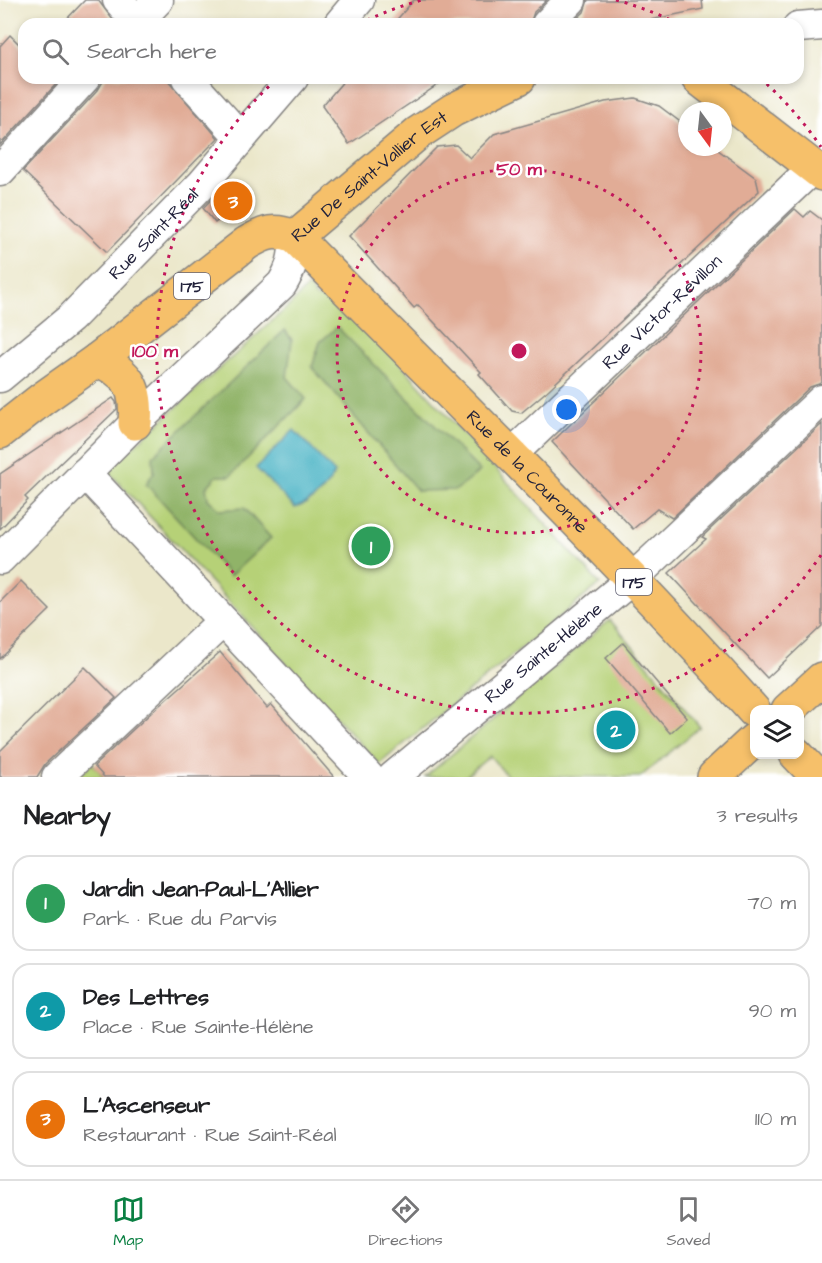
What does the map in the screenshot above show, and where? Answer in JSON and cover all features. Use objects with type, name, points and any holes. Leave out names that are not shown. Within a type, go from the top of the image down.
[{"type":"main road","points":[[706,84],[818,171]]},
{"type":"main road","name":"Rue De Saint-Vallier Est","points":[[295,237],[418,133],[485,88]]},
{"type":"main road","name":"175","points":[[0,432],[247,243],[264,233],[282,232],[295,237]]},
{"type":"main road","name":"Rue de la Couronne","points":[[295,237],[632,579],[750,707]]},
{"type":"main road","points":[[97,360],[113,366],[134,390],[137,405],[135,423]]},
{"type":"main road","points":[[793,705],[822,679]]},
{"type":"main road","points":[[714,777],[750,744]]},
{"type":"main road","points":[[801,759],[818,777]]},
{"type":"street","points":[[132,18],[158,0]]},
{"type":"street","points":[[344,18],[359,0]]},
{"type":"street","points":[[553,18],[571,0]]},
{"type":"street","points":[[804,26],[822,25]]},
{"type":"street","points":[[0,171],[80,84]]},
{"type":"street","points":[[192,84],[241,138]]},
{"type":"street","name":"Rue Saint-Réal","points":[[0,378],[71,318],[202,184],[288,84]]},
{"type":"street","name":"Rue Victor-Revillon","points":[[511,455],[818,171]]},
{"type":"street","name":"Rue De Saint-Vallier Est","points":[[0,559],[135,423],[282,284],[294,260],[295,237]]},
{"type":"street","name":"Rue Sainte-Hélène","points":[[393,777],[632,579],[822,400]]},
{"type":"street","points":[[85,473],[369,777]]},
{"type":"street","points":[[57,777],[223,621]]},
{"type":"green space","points":[[308,286],[316,297],[347,305],[600,584],[379,764],[107,470]]},
{"type":"green space","points":[[337,327],[480,471],[456,490],[418,491],[312,367],[320,342]]},
{"type":"green space","points":[[285,330],[292,340],[287,377],[306,399],[230,476],[217,476],[206,488],[208,499],[220,510],[244,508],[271,538],[230,576],[146,484],[154,472],[153,456]]},
{"type":"green space","points":[[610,620],[700,727],[640,777],[508,777],[490,756],[465,777],[425,777]]},
{"type":"green space","points":[[92,763],[104,777],[78,777]]},
{"type":"water","points":[[294,430],[335,473],[318,495],[295,508],[256,468]]},
{"type":"building","points":[[85,0],[98,0],[112,18],[68,18]]},
{"type":"building","points":[[414,0],[547,0],[534,12],[532,18],[398,18]]},
{"type":"building","points":[[588,0],[702,0],[703,9],[660,18],[578,18],[584,12]]},
{"type":"building","points":[[10,35],[18,43],[18,84],[56,84],[0,145],[0,46]]},
{"type":"building","points":[[102,84],[171,84],[218,138],[107,252],[23,171]]},
{"type":"building","points":[[341,84],[439,84],[349,144],[322,106]]},
{"type":"building","points":[[635,98],[659,106],[678,120],[678,156],[726,156],[756,178],[759,191],[547,391],[521,413],[512,411],[479,374],[481,372],[418,305],[414,308],[349,236],[437,147],[456,145],[470,158],[494,134],[605,102]]},
{"type":"building","points":[[225,185],[240,202],[215,223],[203,208]]},
{"type":"building","points":[[795,209],[804,217],[810,211],[822,220],[822,383],[810,387],[672,518],[657,509],[633,529],[552,442]]},
{"type":"building","points":[[113,398],[117,409],[25,497],[28,500],[0,529],[0,474]]},
{"type":"building","points":[[822,424],[822,626],[767,678],[669,573],[706,539],[702,537]]},
{"type":"building","points":[[21,581],[50,610],[0,659],[0,602]]},
{"type":"building","points":[[623,643],[687,718],[670,733],[606,658]]},
{"type":"building","points":[[220,652],[267,708],[271,704],[334,777],[104,777],[94,766]]},
{"type":"building","points":[[85,667],[116,698],[45,764],[37,777],[0,777],[0,751]]},
{"type":"place","name":"L'Ascenseur","points":[[233,201]]},
{"type":"place","name":"Jardin Jean-Paul-L'Allier","points":[[371,546]]},
{"type":"place","name":"Des Lettres","points":[[616,730]]}]
